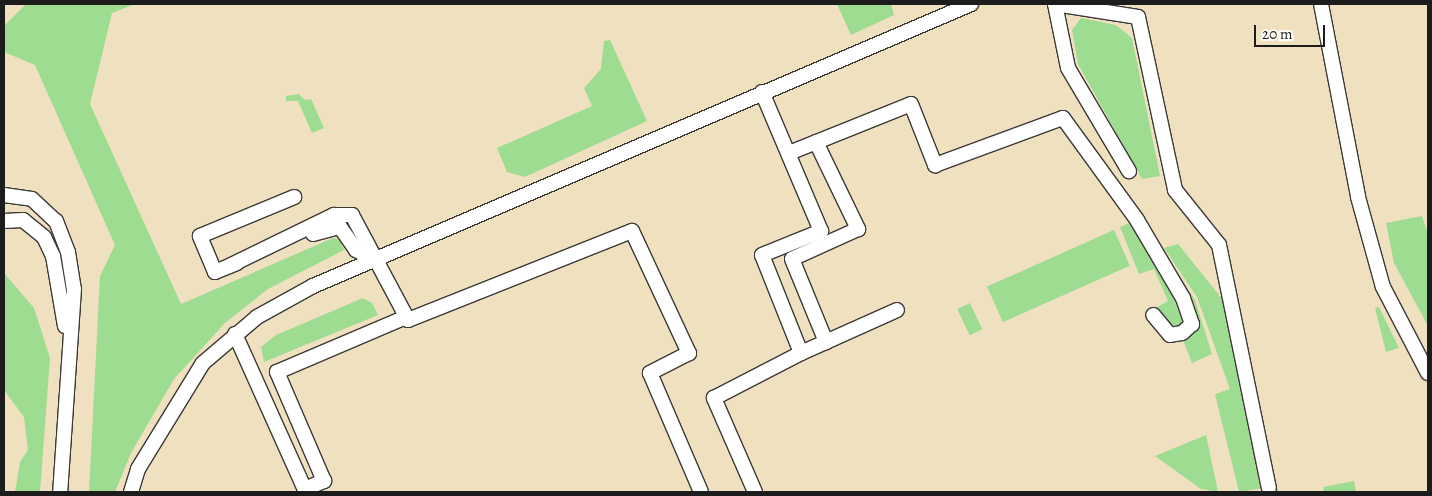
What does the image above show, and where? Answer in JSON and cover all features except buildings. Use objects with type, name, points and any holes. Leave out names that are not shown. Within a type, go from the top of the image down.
[{"type":"lane","points":[[131,492],[138,470],[174,406],[203,364],[235,334],[313,286],[971,4]]},
{"type":"lane","points":[[1129,171],[1068,68],[1055,4],[1137,10],[1175,190],[1219,246],[1269,488]]},
{"type":"lane","points":[[1321,4],[1358,197],[1383,287],[1428,373]]},
{"type":"lane","points":[[762,92],[821,231],[762,255],[801,353]]},
{"type":"lane","points":[[789,153],[911,104],[935,165],[1063,118],[1137,220],[1183,298],[1192,324],[1182,333],[1170,335],[1153,315]]},
{"type":"lane","points":[[816,142],[858,229],[792,259],[826,342]]},
{"type":"lane","points":[[4,195],[32,199],[56,221],[68,252],[74,289],[68,346],[60,492]]},
{"type":"lane","points":[[294,197],[200,236],[215,272],[332,227],[347,232],[356,250],[353,269]]},
{"type":"lane","points":[[229,266],[334,215],[352,215],[406,317]]},
{"type":"lane","points":[[4,221],[23,220],[44,237],[53,256],[68,346]]},
{"type":"lane","points":[[235,334],[305,491],[324,481],[277,372],[406,317],[632,231],[689,353],[650,373],[701,492]]},
{"type":"lane","points":[[356,250],[376,260]]},
{"type":"lane","points":[[755,492],[714,398],[801,353],[897,310]]},
{"type":"green space","points":[[26,4],[135,4],[112,13],[90,104],[181,304],[333,238],[339,239],[344,250],[268,289],[225,323],[174,379],[131,453],[115,492],[89,492],[100,276],[115,245],[35,65],[4,52],[4,26]]},
{"type":"green space","points":[[837,4],[891,4],[894,15],[851,35]]},
{"type":"green space","points":[[1081,18],[1116,25],[1132,38],[1160,176],[1142,179],[1078,64],[1072,30]]},
{"type":"green space","points":[[610,40],[647,121],[525,177],[507,172],[497,148],[592,106],[584,88],[601,69],[604,41]]},
{"type":"green space","points":[[299,94],[305,100],[311,99],[324,128],[312,133],[298,101],[286,101],[286,96]]},
{"type":"green space","points":[[1422,216],[1428,234],[1428,326],[1394,263],[1386,223]]},
{"type":"green space","points":[[1144,220],[1195,300],[1212,354],[1192,363],[1183,340],[1197,327]]},
{"type":"green space","points":[[1132,222],[1189,322],[1175,333],[1154,309],[1168,301],[1154,269],[1139,274],[1120,227]]},
{"type":"green space","points":[[1114,230],[1130,266],[1003,322],[987,287]]},
{"type":"green space","points":[[1178,244],[1227,305],[1263,488],[1239,492],[1215,394],[1230,389],[1197,297],[1164,248]]},
{"type":"green space","points":[[4,273],[34,308],[50,358],[40,492],[15,492],[20,462],[28,450],[24,417],[4,390]]},
{"type":"green space","points":[[363,298],[372,303],[378,315],[264,362],[261,347],[276,335]]},
{"type":"green space","points":[[970,303],[982,329],[970,335],[957,309]]},
{"type":"green space","points":[[1379,307],[1399,348],[1386,352],[1375,308]]},
{"type":"green space","points":[[1206,435],[1218,492],[1201,489],[1155,456]]},
{"type":"green space","points":[[1354,481],[1356,492],[1324,492],[1323,487]]}]
